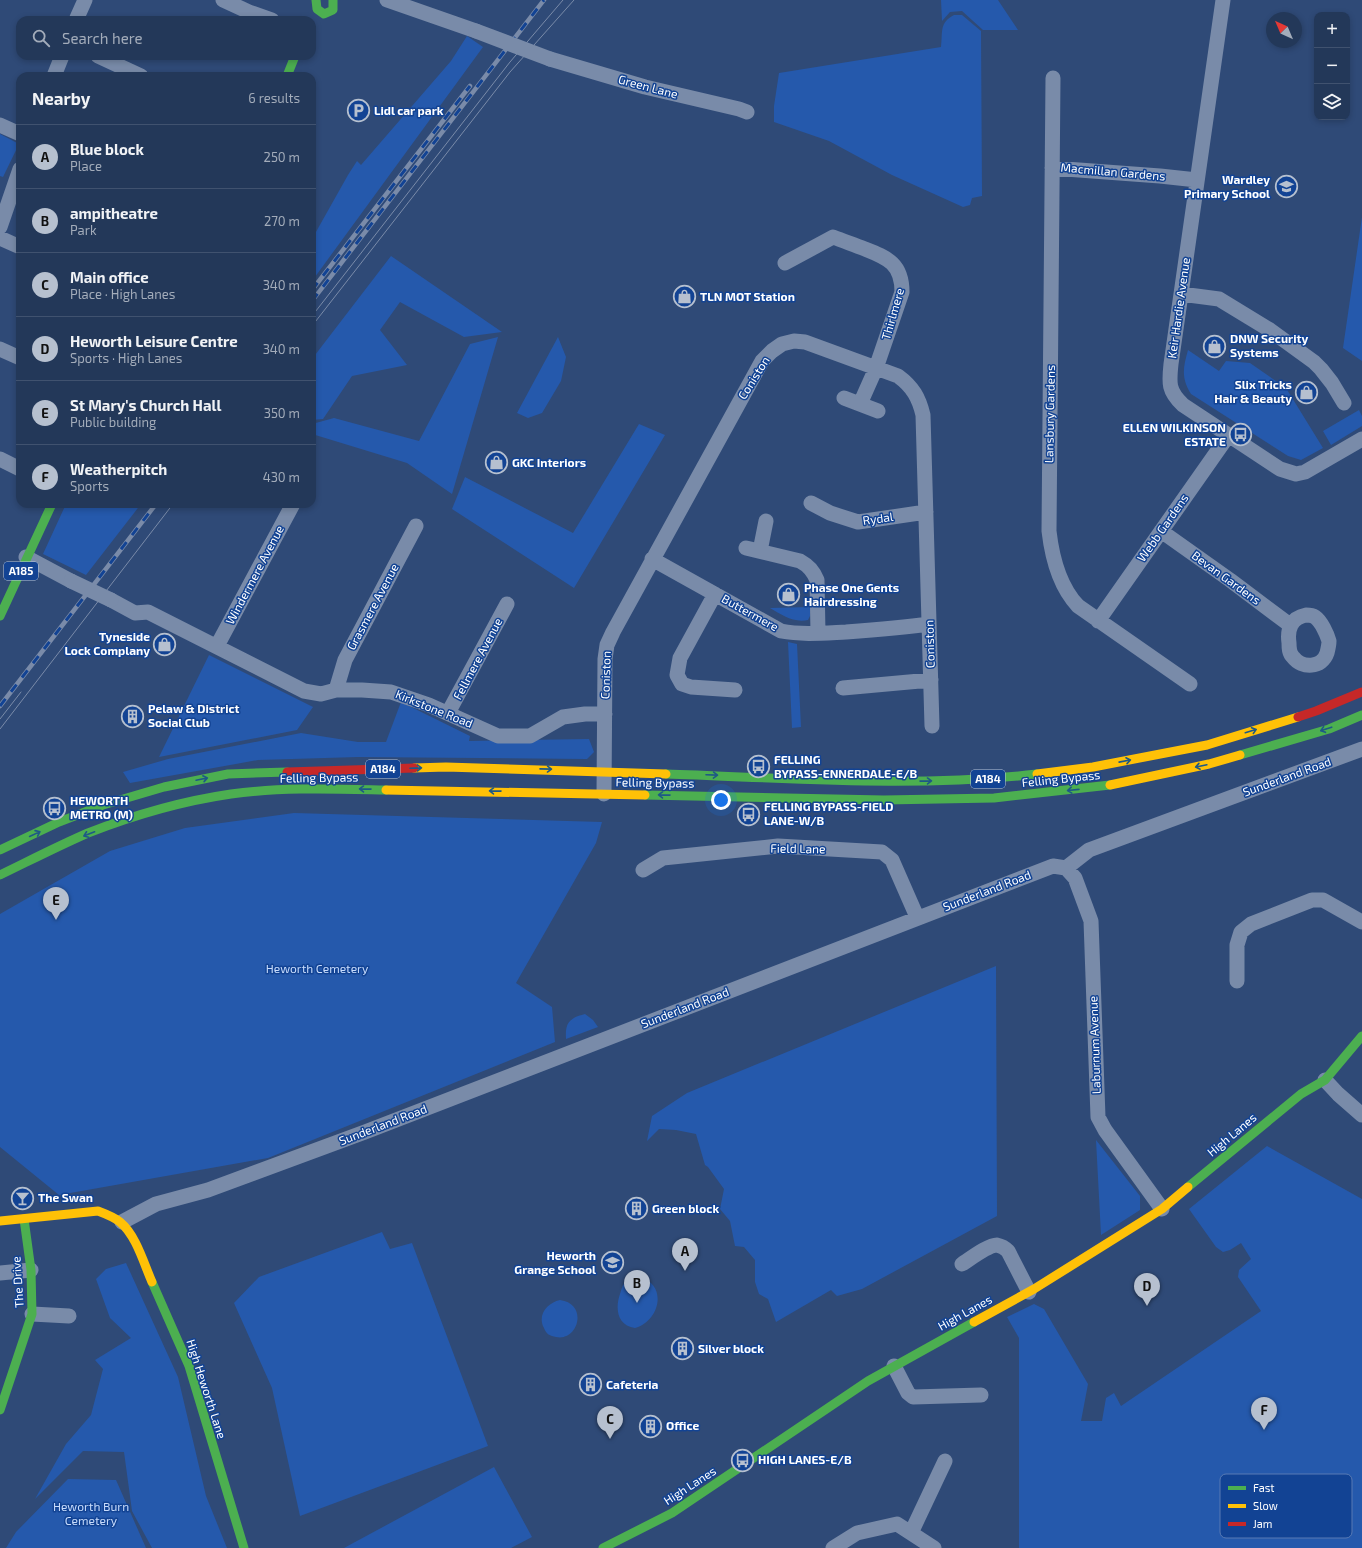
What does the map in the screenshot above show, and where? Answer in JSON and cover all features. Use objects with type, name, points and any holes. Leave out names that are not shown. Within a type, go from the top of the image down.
[{"type":"main road","points":[[316,0],[316,9],[324,14],[330,12],[334,7],[335,0]]},
{"type":"main road","points":[[316,20],[321,13]]},
{"type":"main road","points":[[289,72],[293,60]]},
{"type":"main road","name":"A185","points":[[0,616],[26,557],[50,508]]},
{"type":"main road","name":"Felling Bypass","points":[[0,850],[59,822],[103,805],[164,787],[228,774],[446,767],[603,771],[877,782],[991,779],[1093,767],[1207,745],[1316,712],[1362,692]]},
{"type":"main road","name":"Felling Bypass","points":[[0,875],[80,837],[119,822],[197,800],[248,792],[301,789],[355,789],[884,800],[1009,797],[1103,787],[1209,764],[1329,729],[1362,715]]},
{"type":"main road","points":[[15,879],[45,853]]},
{"type":"main road","name":"High Lanes","points":[[603,1548],[672,1513],[824,1410],[894,1366],[1029,1292],[1162,1209],[1301,1094],[1325,1080],[1362,1036]]},
{"type":"main road","points":[[0,1221],[24,1220],[98,1211],[113,1216],[122,1222]]},
{"type":"main road","name":"The Drive","points":[[0,1410],[32,1314],[31,1270],[24,1220]]},
{"type":"main road","name":"High Heworth Lane","points":[[122,1222],[131,1234],[189,1366],[244,1548]]},
{"type":"street","points":[[78,16],[85,0]]},
{"type":"street","points":[[223,0],[261,16]]},
{"type":"street","name":"Green Lane","points":[[387,0],[550,59],[645,87],[747,112]]},
{"type":"street","name":"Keir Hardie Avenue","points":[[1222,0],[1170,375],[1172,392],[1183,405],[1228,436],[1280,469],[1296,474],[1315,468],[1362,439]]},
{"type":"street","points":[[56,72],[60,60]]},
{"type":"street","points":[[107,60],[132,72]]},
{"type":"street","name":"Lansbury Gardens","points":[[1053,78],[1049,531],[1051,549],[1066,589],[1078,606],[1190,684]]},
{"type":"street","points":[[0,125],[16,132]]},
{"type":"street","name":"Macmillan Gardens","points":[[1052,168],[1197,180]]},
{"type":"street","points":[[0,227],[16,181]]},
{"type":"street","name":"Thirlmere","points":[[785,263],[833,237],[884,257],[893,264],[899,272],[902,280],[902,292],[876,368]]},
{"type":"street","points":[[0,238],[16,245]]},
{"type":"street","points":[[1181,294],[1219,299],[1270,330],[1314,362],[1332,383],[1344,403]]},
{"type":"street","name":"Coniston","points":[[604,794],[605,659],[607,645],[652,559],[762,361],[782,344],[794,341],[805,342],[898,376],[908,383],[916,393],[920,403],[923,416],[932,726]]},
{"type":"street","points":[[0,348],[16,356]]},
{"type":"street","points":[[860,404],[876,368]]},
{"type":"street","points":[[844,398],[878,411]]},
{"type":"street","name":"Webb Gardens","points":[[1098,621],[1228,436]]},
{"type":"street","points":[[0,459],[16,467]]},
{"type":"street","name":"Rydal","points":[[811,503],[830,513],[858,522],[926,512]]},
{"type":"street","name":"Windermere Avenue","points":[[218,646],[291,508]]},
{"type":"street","points":[[766,521],[753,549],[800,561],[814,572],[817,580],[818,633]]},
{"type":"street","name":"Grasmere Avenue","points":[[336,690],[345,660],[416,526]]},
{"type":"street","name":"Bevan Gardens","points":[[1161,531],[1290,625]]},
{"type":"street","name":"Kirkstone Road","points":[[26,557],[135,613],[148,612],[218,646],[304,691],[321,694],[336,690],[391,692],[429,705],[498,736],[530,736],[563,717],[585,714],[605,714]]},
{"type":"street","name":"Buttermere","points":[[652,559],[781,630],[796,633],[818,633],[887,629],[929,624]]},
{"type":"street","points":[[715,594],[680,658],[677,675],[682,684],[692,687],[735,690]]},
{"type":"street","name":"Fellmere Avenue","points":[[448,714],[507,604]]},
{"type":"street","points":[[843,688],[931,680]]},
{"type":"street","name":"Sunderland Road","points":[[122,1222],[156,1204],[208,1190],[365,1132],[917,917],[1053,866],[1066,868],[1089,850],[1362,749]]},
{"type":"street","name":"Field Lane","points":[[643,870],[663,858],[778,846],[882,852],[892,860],[917,917]]},
{"type":"street","name":"Laburnum Avenue","points":[[1066,868],[1075,878],[1092,921],[1098,1116],[1105,1130],[1162,1209]]},
{"type":"street","points":[[1238,981],[1237,945],[1241,932],[1252,924],[1312,900],[1323,900],[1362,922]]},
{"type":"street","points":[[1325,1080],[1338,1094],[1362,1115]]},
{"type":"street","points":[[962,1264],[991,1246],[997,1245],[1003,1247],[1008,1252],[1029,1292]]},
{"type":"street","points":[[0,1273],[31,1270]]},
{"type":"street","points":[[32,1314],[69,1316]]},
{"type":"street","points":[[894,1366],[908,1393],[913,1396],[981,1395]]},
{"type":"street","points":[[911,1533],[945,1461]]},
{"type":"street","points":[[833,1548],[857,1533],[897,1524],[934,1548]]},
{"type":"green space","points":[[941,0],[998,0],[1018,30],[983,30],[962,11],[950,12],[942,21]]},
{"type":"green space","points":[[954,15],[962,15],[981,31],[982,196],[972,198],[970,205],[963,207],[892,175],[829,141],[774,122],[774,106],[779,73],[941,47],[944,24]]},
{"type":"green space","points":[[467,36],[483,47],[316,276],[316,232],[348,175],[357,161],[361,165],[451,61]]},
{"type":"green space","points":[[0,134],[16,142],[16,150],[3,177],[0,176]]},
{"type":"green space","points":[[1362,217],[1362,361],[1343,348]]},
{"type":"green space","points":[[391,256],[502,332],[464,337],[400,302],[380,330],[407,365],[352,376],[323,419],[316,420],[316,354]]},
{"type":"green space","points":[[498,337],[452,494],[407,463],[316,435],[316,423],[334,418],[419,441],[470,344]]},
{"type":"green space","points":[[558,337],[566,357],[561,381],[542,413],[528,418],[517,413]]},
{"type":"green space","points":[[1188,350],[1219,371],[1226,361],[1250,363],[1286,388],[1323,448],[1301,460],[1288,456],[1191,394],[1184,378],[1185,362]]},
{"type":"green space","points":[[1359,410],[1362,416],[1362,426],[1331,445],[1323,431]]},
{"type":"green space","points":[[639,424],[665,435],[574,588],[452,509],[465,477],[573,533]]},
{"type":"green space","points":[[64,508],[138,508],[86,575],[43,554]]},
{"type":"green space","points":[[810,607],[810,616],[808,620],[803,621],[788,618],[770,608]]},
{"type":"green space","points":[[788,642],[797,644],[801,727],[792,728]]},
{"type":"green space","points":[[209,655],[313,707],[297,730],[159,757]]},
{"type":"green space","points":[[401,702],[470,736],[469,741],[589,739],[594,752],[587,759],[358,757],[258,760],[130,783],[123,772],[168,759],[301,733],[358,742],[386,742]]},
{"type":"green space","name":"Heworth Cemetery","points":[[294,813],[602,822],[596,843],[516,983],[552,1007],[555,1042],[268,1158],[59,1195],[0,1147],[0,914],[110,851],[185,828]]},
{"type":"green space","points":[[996,966],[997,1216],[862,1289],[837,1296],[831,1290],[776,1322],[768,1299],[759,1294],[755,1282],[755,1260],[744,1247],[735,1246],[730,1221],[720,1209],[724,1189],[705,1165],[696,1134],[676,1130],[659,1129],[647,1141],[652,1116],[687,1093]]},
{"type":"green space","points":[[585,1014],[593,1020],[598,1027],[566,1039],[566,1029],[569,1022],[575,1017]]},
{"type":"green space","points":[[1096,1140],[1140,1196],[1140,1210],[1101,1235]]},
{"type":"green space","points":[[1267,1146],[1362,1199],[1362,1548],[1019,1548],[1019,1338],[1007,1317],[1034,1304],[1044,1309],[1088,1384],[1081,1421],[1102,1421],[1106,1398],[1114,1393],[1121,1406],[1261,1311],[1238,1277],[1239,1270],[1251,1259],[1241,1243],[1230,1250],[1223,1252],[1216,1247],[1189,1209]]},
{"type":"green space","points":[[382,1232],[390,1249],[412,1243],[488,1446],[300,1516],[272,1388],[234,1303],[259,1277]]},
{"type":"green space","points":[[126,1263],[178,1377],[206,1496],[227,1548],[152,1548],[132,1511],[124,1452],[83,1451],[35,1499],[66,1444],[91,1415],[103,1369],[95,1360],[131,1338],[110,1318],[96,1279],[106,1269]]},
{"type":"green space","points":[[640,1277],[649,1281],[655,1287],[657,1303],[655,1311],[650,1318],[644,1324],[635,1328],[629,1327],[621,1320],[618,1310],[618,1299],[625,1283]]},
{"type":"green space","points":[[560,1300],[569,1303],[575,1308],[577,1322],[575,1329],[570,1334],[564,1337],[556,1337],[546,1332],[542,1319],[544,1310],[551,1304]]},
{"type":"green space","points":[[494,1467],[532,1537],[511,1548],[344,1548]]},
{"type":"green space","name":"Heworth Burn Cemetery","points":[[68,1479],[116,1480],[146,1548],[6,1548],[16,1532]]},
{"type":"tram line","points":[[316,311],[510,62],[563,0]]},
{"type":"tram line","points":[[316,321],[510,72],[574,0]]},
{"type":"tram line","points":[[0,729],[170,508]]},
{"type":"tram line","points":[[0,719],[21,692]]},
{"type":"railway","points":[[316,296],[544,0]]},
{"type":"railway","points":[[316,285],[470,86]]},
{"type":"railway","points":[[0,706],[153,508]]},
{"type":"traffic: fast","points":[[316,0],[317,9],[324,14],[333,10],[333,0]]},
{"type":"traffic: fast","points":[[289,72],[293,60]]},
{"type":"traffic: fast","points":[[0,616],[50,508]]},
{"type":"traffic: fast","points":[[1240,755],[1329,729],[1362,715]]},
{"type":"traffic: fast","points":[[0,850],[59,822],[103,805],[164,787],[228,774],[287,772]]},
{"type":"traffic: fast","points":[[666,774],[852,781],[945,780],[1037,774]]},
{"type":"traffic: fast","points":[[645,795],[884,800],[994,798],[1110,785]]},
{"type":"traffic: fast","points":[[0,875],[88,833],[123,820],[213,797],[270,790],[386,790]]},
{"type":"traffic: fast","points":[[1188,1187],[1301,1094],[1325,1080],[1362,1036]]},
{"type":"traffic: fast","points":[[0,1410],[32,1314],[31,1270],[24,1219]]},
{"type":"traffic: fast","points":[[152,1282],[189,1366],[244,1548]]},
{"type":"traffic: fast","points":[[603,1548],[672,1513],[868,1381],[974,1322]]},
{"type":"traffic: slow","points":[[1037,774],[1093,767],[1207,745],[1298,717]]},
{"type":"traffic: slow","points":[[1110,785],[1209,764],[1240,755]]},
{"type":"traffic: slow","points":[[414,768],[446,767],[666,774]]},
{"type":"traffic: slow","points":[[386,790],[645,795]]},
{"type":"traffic: slow","points":[[974,1322],[1034,1289],[1162,1209],[1188,1187]]},
{"type":"traffic: slow","points":[[0,1221],[98,1211],[104,1213],[120,1222],[131,1234],[152,1282]]},
{"type":"traffic: jam","points":[[1298,717],[1362,692]]},
{"type":"traffic: jam","points":[[287,772],[414,768]]},
{"type":"place","name":"Lidl car park","points":[[359,111]]},
{"type":"place","name":"Wardley Primary School","points":[[1286,187]]},
{"type":"place","name":"TLN MOT Station","points":[[685,297]]},
{"type":"place","name":"DNW Security Systems","points":[[1215,346]]},
{"type":"place","name":"Slix Tricks Hair & Beauty","points":[[1307,392]]},
{"type":"place","name":"ELLEN WILKINSON ESTATE","points":[[1241,435]]},
{"type":"place","name":"GKC Interiors","points":[[496,463]]},
{"type":"place","name":"Phase One Gents Hairdressing","points":[[789,595]]},
{"type":"place","name":"Tyneside Lock Complany","points":[[165,644]]},
{"type":"place","name":"Pelaw & District Social Club","points":[[133,716]]},
{"type":"place","name":"FELLING BYPASS-ENNERDALE-E/B","points":[[758,767]]},
{"type":"place","name":"HEWORTH METRO (M)","points":[[55,808]]},
{"type":"place","name":"FELLING BYPASS-FIELD LANE-W/B","points":[[748,814]]},
{"type":"place","name":"St Mary's Church Hall","points":[[56,920]]},
{"type":"place","name":"The Swan","points":[[23,1198]]},
{"type":"place","name":"Green block","points":[[637,1209]]},
{"type":"place","name":"Heworth Grange School","points":[[612,1263]]},
{"type":"place","name":"Blue block","points":[[685,1271]]},
{"type":"place","name":"ampitheatre","points":[[637,1303]]},
{"type":"place","name":"Heworth Leisure Centre","points":[[1147,1306]]},
{"type":"place","name":"Silver block","points":[[682,1349]]},
{"type":"place","name":"Cafeteria","points":[[590,1385]]},
{"type":"place","name":"Office","points":[[651,1426]]},
{"type":"place","name":"Weatherpitch","points":[[1264,1430]]},
{"type":"place","name":"Main office","points":[[610,1439]]},
{"type":"place","name":"HIGH LANES-E/B","points":[[742,1460]]}]
